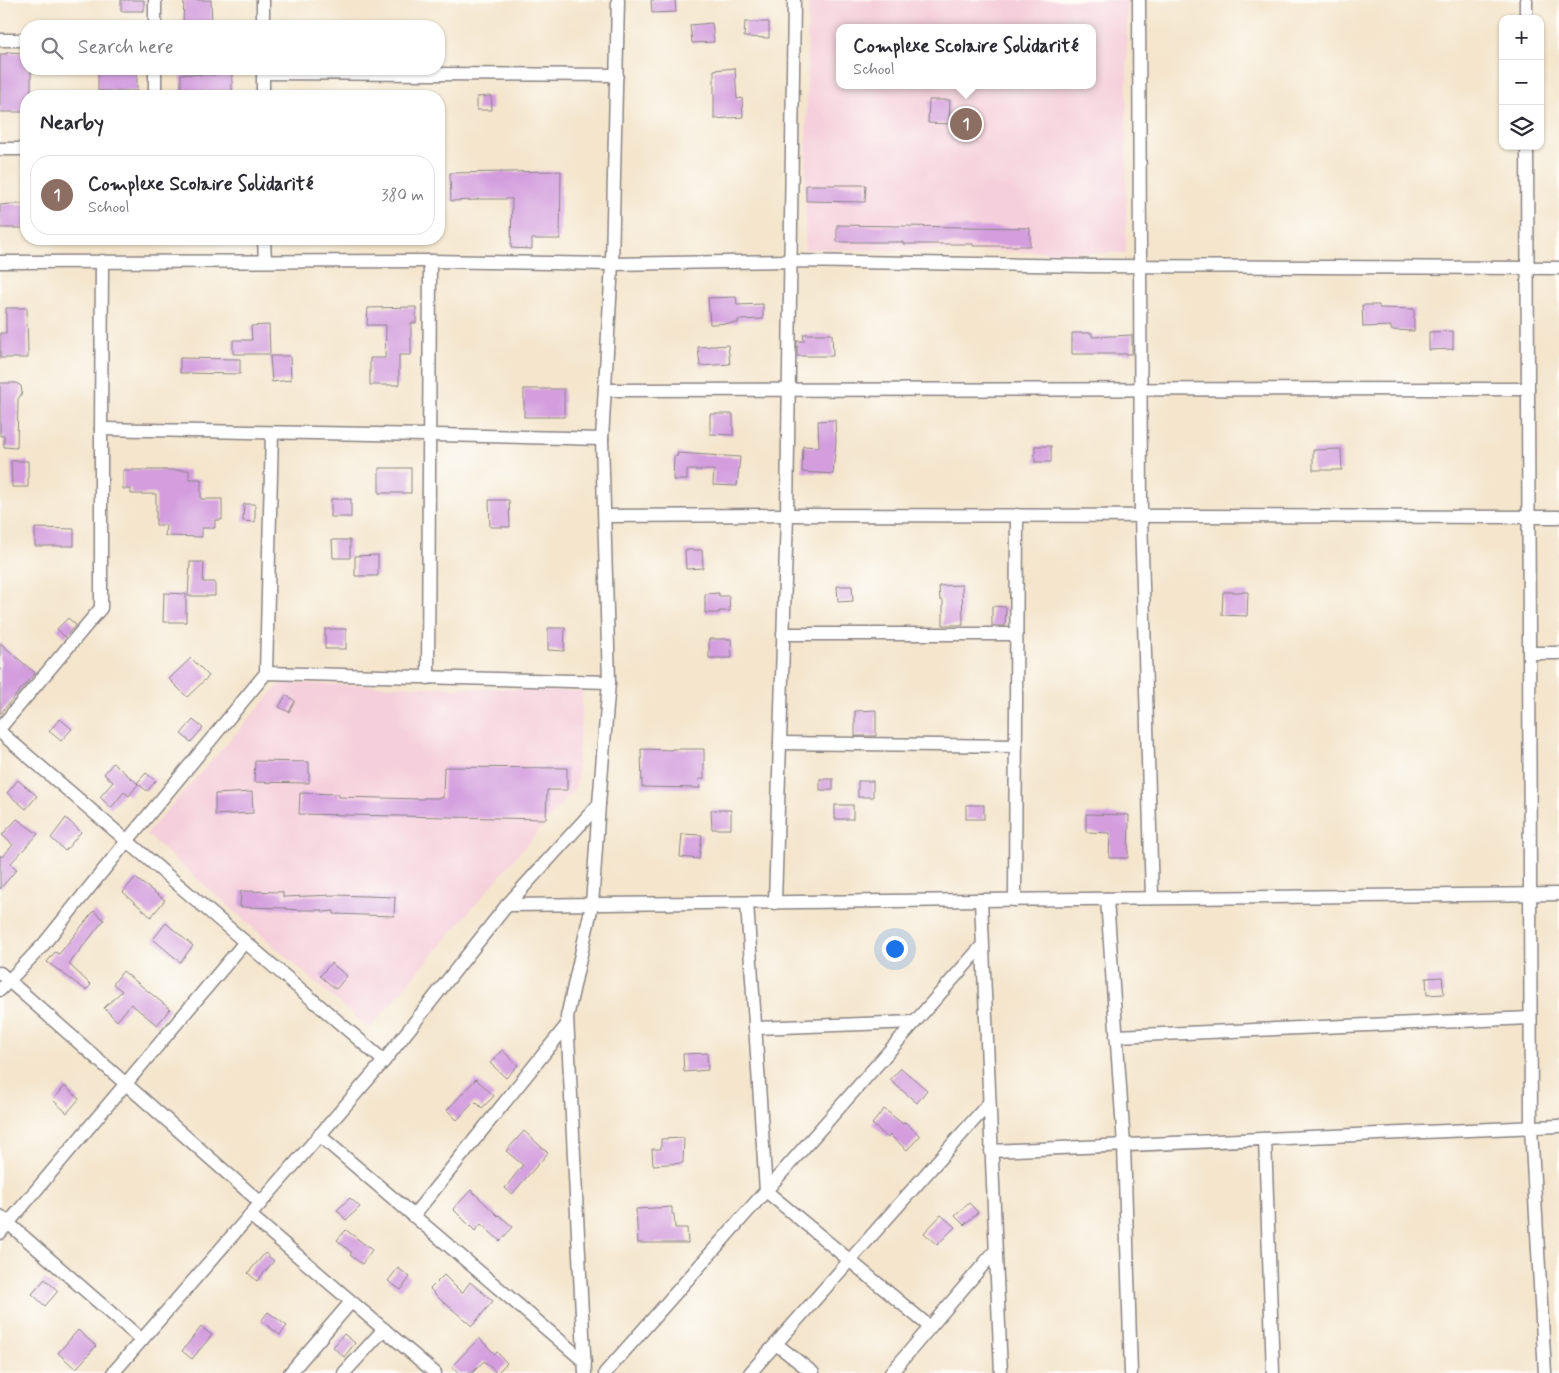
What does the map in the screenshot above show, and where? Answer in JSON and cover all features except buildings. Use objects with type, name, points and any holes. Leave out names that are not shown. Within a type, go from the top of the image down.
[{"type":"street","points":[[155,0],[155,20]]},
{"type":"street","points":[[263,0],[263,20]]},
{"type":"street","points":[[585,1367],[567,1017],[592,905],[610,682],[602,439],[612,264],[618,0]]},
{"type":"street","points":[[775,902],[787,515],[794,0]]},
{"type":"street","points":[[1139,0],[1141,516],[1152,898]]},
{"type":"street","points":[[1526,0],[1526,15]]},
{"type":"street","points":[[0,40],[20,40]]},
{"type":"street","points":[[445,73],[617,75]]},
{"type":"street","points":[[155,75],[155,90]]},
{"type":"street","points":[[263,75],[263,90]]},
{"type":"street","points":[[0,149],[20,149]]},
{"type":"street","points":[[1527,150],[1531,1128],[1545,1373]]},
{"type":"street","points":[[264,245],[265,261]]},
{"type":"street","points":[[428,678],[430,261]]},
{"type":"street","points":[[0,262],[430,261],[612,264],[791,261],[1140,266],[1559,268]]},
{"type":"street","points":[[0,728],[101,608],[100,429],[102,262]]},
{"type":"street","points":[[605,390],[1528,388]]},
{"type":"street","points":[[100,429],[430,434],[602,439]]},
{"type":"street","points":[[0,990],[5,977],[43,945],[266,673],[272,433]]},
{"type":"street","points":[[1016,900],[1017,515]]},
{"type":"street","points":[[604,516],[1559,517]]},
{"type":"street","points":[[783,634],[1016,634]]},
{"type":"street","points":[[1529,653],[1559,653]]},
{"type":"street","points":[[266,673],[610,682]]},
{"type":"street","points":[[0,732],[384,1061]]},
{"type":"street","points":[[780,744],[1016,746]]},
{"type":"street","points":[[113,1373],[384,1061],[507,905],[599,804]]},
{"type":"street","points":[[507,905],[1559,894]]},
{"type":"street","points":[[1107,899],[1124,1145],[1131,1373]]},
{"type":"street","points":[[981,900],[1001,1373]]},
{"type":"street","points":[[747,903],[766,1191],[930,1327]]},
{"type":"street","points":[[142,1340],[3,1224],[245,942]]},
{"type":"street","points":[[605,1373],[982,946]]},
{"type":"street","points":[[5,977],[260,1203]]},
{"type":"street","points":[[1116,1036],[1530,1018]]},
{"type":"street","points":[[755,1028],[915,1022]]},
{"type":"street","points":[[413,1216],[567,1025]]},
{"type":"street","points":[[750,1373],[990,1103]]},
{"type":"street","points":[[991,1151],[1559,1126]]},
{"type":"street","points":[[319,1135],[585,1367]]},
{"type":"street","points":[[1265,1139],[1273,1373]]},
{"type":"street","points":[[250,1215],[435,1373]]},
{"type":"street","points":[[891,1373],[995,1252]]},
{"type":"street","points":[[290,1373],[351,1302]]},
{"type":"street","points":[[344,1373],[384,1329]]},
{"type":"street","points":[[776,1344],[813,1373]]},
{"type":"shaded area","points":[[808,0],[1127,0],[1126,253],[805,249]]},
{"type":"shaded area","points":[[281,683],[583,691],[576,787],[369,1029],[146,834]]},
{"type":"place","name":"Complexe Scolaire Solidarité","points":[[966,124]]}]
